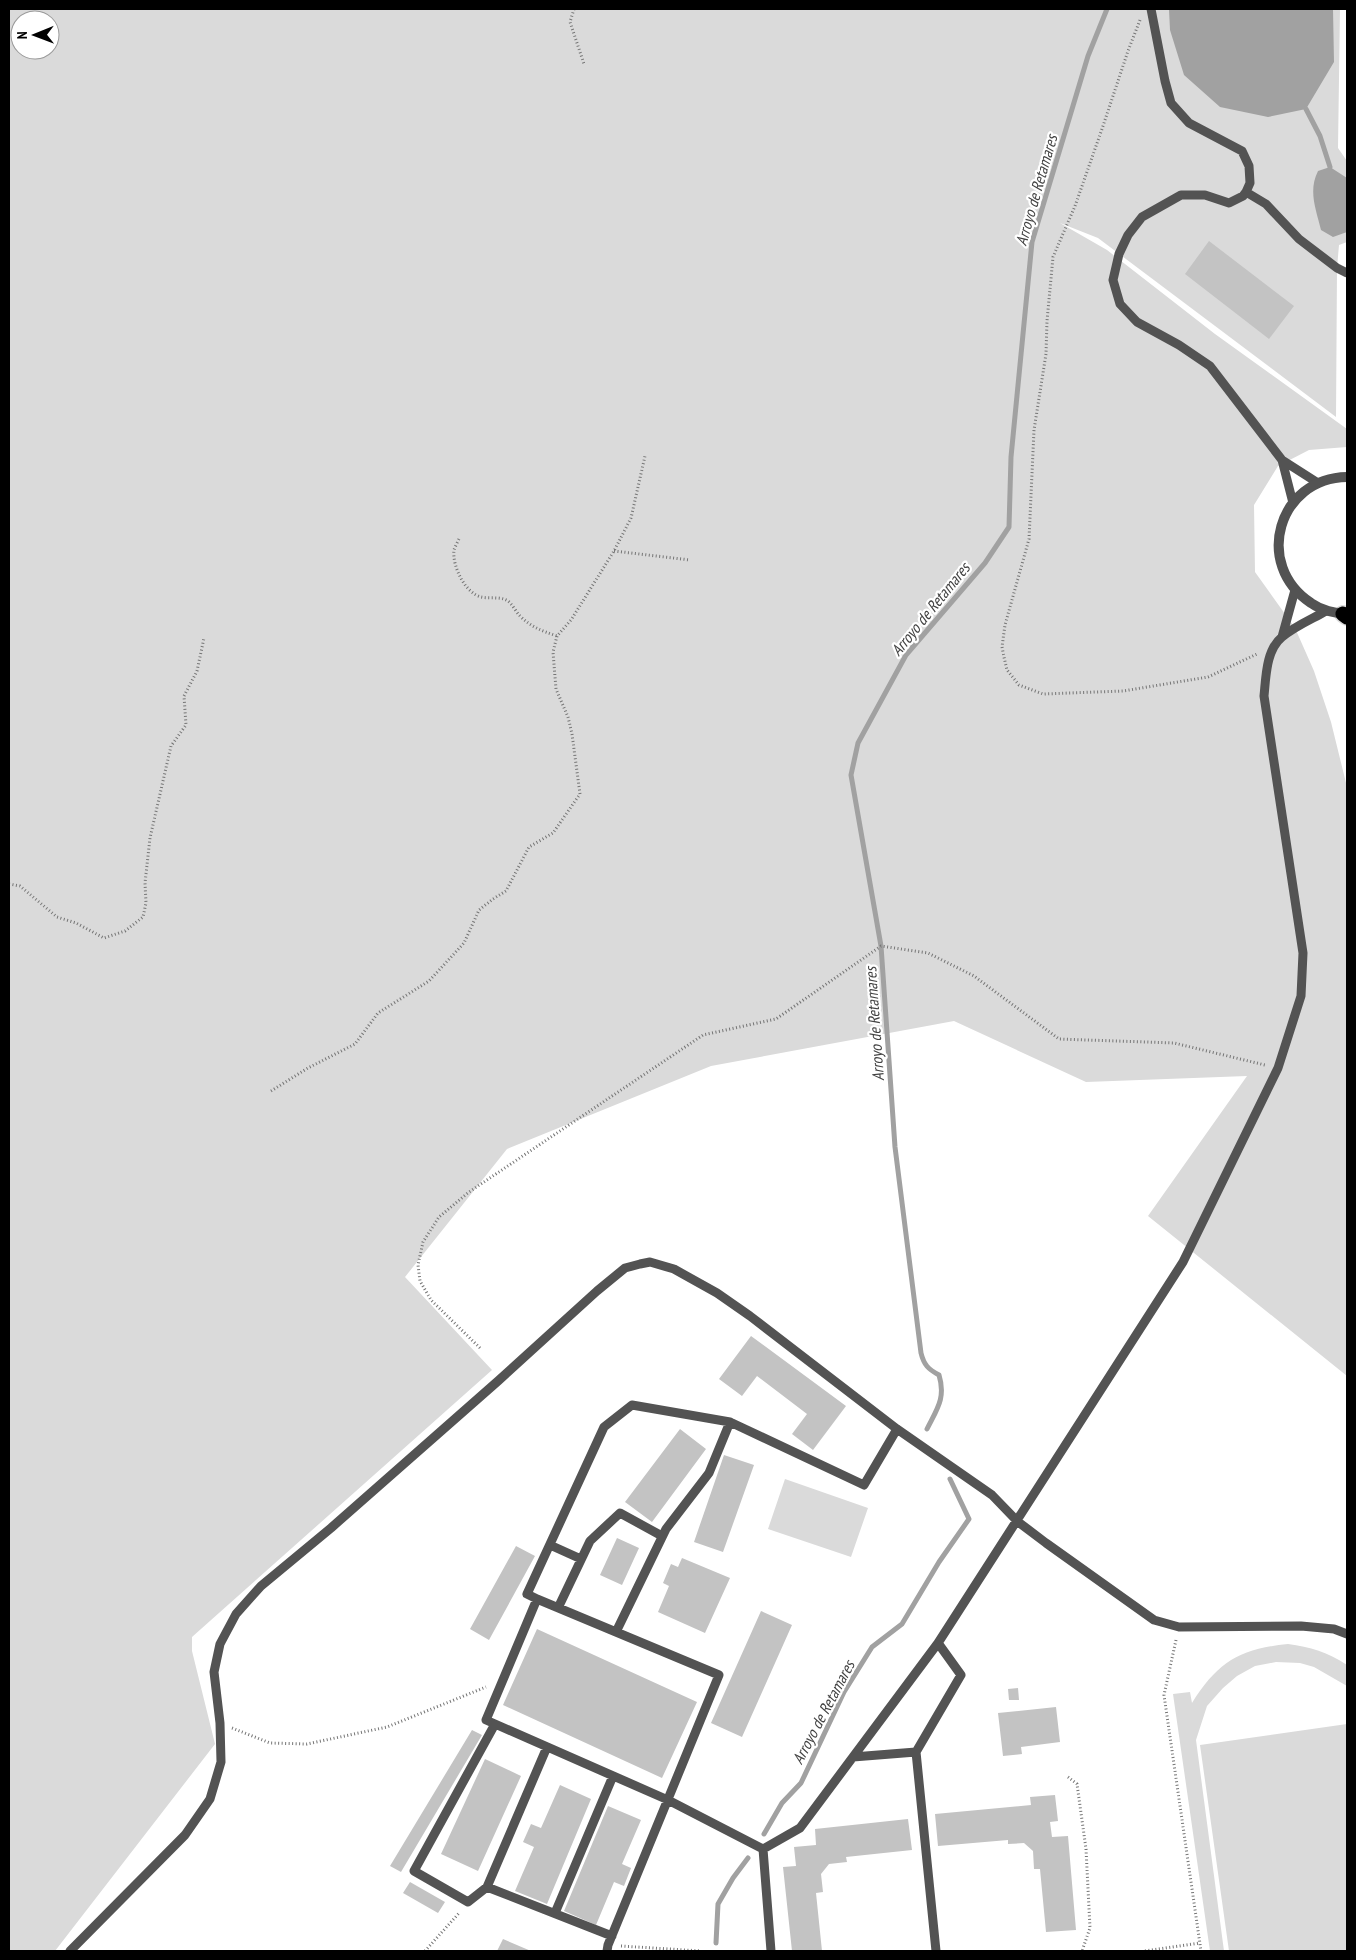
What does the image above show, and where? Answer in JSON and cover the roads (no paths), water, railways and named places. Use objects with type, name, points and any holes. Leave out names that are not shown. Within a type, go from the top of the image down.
[{"type":"street","points":[[1346,615],[1326,611],[1314,606],[1295,590],[1286,577],[1280,563],[1278,547],[1284,516],[1304,491],[1329,479],[1347,477]]},
{"type":"lane","points":[[1151,9],[1171,103],[1189,123],[1242,151],[1249,166],[1250,183],[1243,196],[1229,203],[1205,195],[1181,195],[1142,217],[1128,235],[1119,254],[1113,280],[1120,304],[1136,322],[1179,345],[1210,366],[1282,460],[1318,483]]},
{"type":"lane","points":[[1246,192],[1266,204],[1298,240],[1347,273]]},
{"type":"lane","points":[[1282,460],[1293,503]]},
{"type":"lane","points":[[1282,637],[1295,590]]},
{"type":"lane","points":[[763,1849],[800,1828],[938,1643],[1183,1262],[1278,1068],[1301,996],[1303,953],[1264,696],[1268,663],[1275,645],[1282,637],[1326,611]]},
{"type":"lane","points":[[70,1951],[184,1835],[210,1799],[221,1762],[220,1723],[214,1672],[220,1644],[236,1614],[261,1586],[331,1528],[625,1268],[650,1262],[674,1269],[717,1293],[750,1316],[897,1429],[992,1495],[1017,1521],[1154,1620],[1179,1627],[1301,1626],[1334,1629],[1347,1634]]},
{"type":"lane","points":[[487,1887],[554,1913],[609,1944],[719,1675],[527,1594],[604,1427],[632,1405],[730,1422],[864,1485],[897,1429]]},
{"type":"lane","points":[[616,1632],[666,1529],[709,1474],[730,1422]]},
{"type":"lane","points":[[558,1608],[590,1541],[620,1513],[662,1536]]},
{"type":"lane","points":[[550,1545],[581,1559]]},
{"type":"lane","points":[[537,1599],[486,1720],[668,1800],[763,1849]]},
{"type":"lane","points":[[936,1951],[916,1752],[961,1675],[938,1643]]},
{"type":"lane","points":[[495,1724],[414,1871],[468,1902],[487,1887],[547,1747]]},
{"type":"lane","points":[[853,1757],[916,1752]]},
{"type":"lane","points":[[554,1913],[613,1776]]},
{"type":"lane","points":[[763,1849],[771,1951]]},
{"type":"waterway","name":"Arroyo de Retamares","points":[[927,1429],[941,1397],[941,1383],[939,1375],[927,1366],[921,1353],[895,1147],[881,946],[851,775],[858,743],[906,655],[985,563],[1009,527],[1011,457],[1032,242],[1088,56],[1107,9]]},
{"type":"waterway","points":[[1306,109],[1320,136],[1330,167]]},
{"type":"waterway","name":"Arroyo de Retamares","points":[[764,1834],[782,1803],[801,1783],[844,1692],[872,1647],[902,1624],[939,1562],[969,1519],[950,1479]]},
{"type":"waterway","name":"Arroyo de Retamares","points":[[716,1943],[718,1904],[733,1878],[748,1858]]}]
